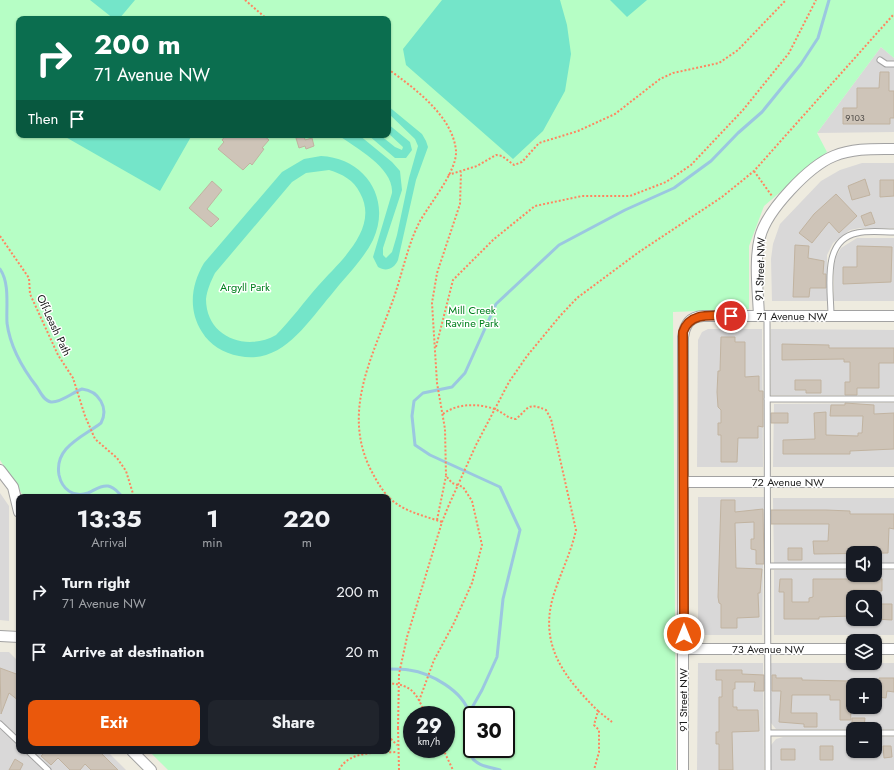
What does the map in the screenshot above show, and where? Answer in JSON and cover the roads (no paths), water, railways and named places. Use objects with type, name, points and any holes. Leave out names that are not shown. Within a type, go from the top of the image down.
[{"type":"street","name":"91 Street NW","points":[[763,316],[760,238],[765,224],[778,204],[811,170],[835,155],[854,150],[894,149]]},
{"type":"street","name":"71 Avenue NW","points":[[690,320],[703,316],[894,316]]},
{"type":"street","name":"91 Street NW","points":[[683,770],[683,337],[685,327],[690,320]]},
{"type":"street","points":[[0,470],[12,487],[16,501]]},
{"type":"street","name":"72 Avenue NW","points":[[683,482],[894,482]]},
{"type":"street","points":[[0,636],[16,636]]},
{"type":"street","name":"73 Avenue NW","points":[[684,649],[846,649]]},
{"type":"street","points":[[882,649],[894,649]]},
{"type":"street","points":[[135,754],[151,770]]},
{"type":"lane","points":[[880,60],[886,64],[894,64]]},
{"type":"lane","points":[[831,316],[831,265],[836,247],[848,236],[856,233],[894,232]]},
{"type":"lane","points":[[763,316],[767,399],[768,770]]},
{"type":"lane","points":[[767,399],[894,399]]},
{"type":"lane","points":[[768,566],[846,566]]},
{"type":"lane","points":[[882,566],[894,566]]},
{"type":"lane","points":[[0,724],[16,739]]},
{"type":"lane","points":[[768,733],[846,733]]},
{"type":"lane","points":[[882,733],[894,733]]},
{"type":"lane","points":[[31,754],[48,770]]},
{"type":"waterway","points":[[473,706],[497,657],[503,599],[520,530],[500,487],[430,455],[415,445],[412,416],[414,401],[423,393],[452,387],[465,373],[496,304],[559,245],[625,210],[674,188],[711,161],[738,133],[762,112],[801,64],[818,38],[829,0]]},
{"type":"waterway","points":[[0,269],[5,281],[7,295],[7,323],[11,340],[22,365],[42,396],[46,400],[55,402],[82,389],[88,390],[98,397],[103,406],[104,412],[101,423],[78,438],[65,450],[61,457],[59,465],[60,480],[69,491],[78,494]]},
{"type":"waterway","points":[[83,494],[105,486],[115,489],[120,494]]},
{"type":"waterway","points":[[78,494],[83,494]]},
{"type":"waterway","points":[[391,669],[404,669],[427,675],[445,684],[460,697],[466,705],[470,718],[469,752],[471,756],[480,764],[500,770]]},
{"type":"park label","name":"Argyll Park","points":[[245,287]]},
{"type":"park label","name":"Mill Creek Ravine Park","points":[[472,316]]}]
